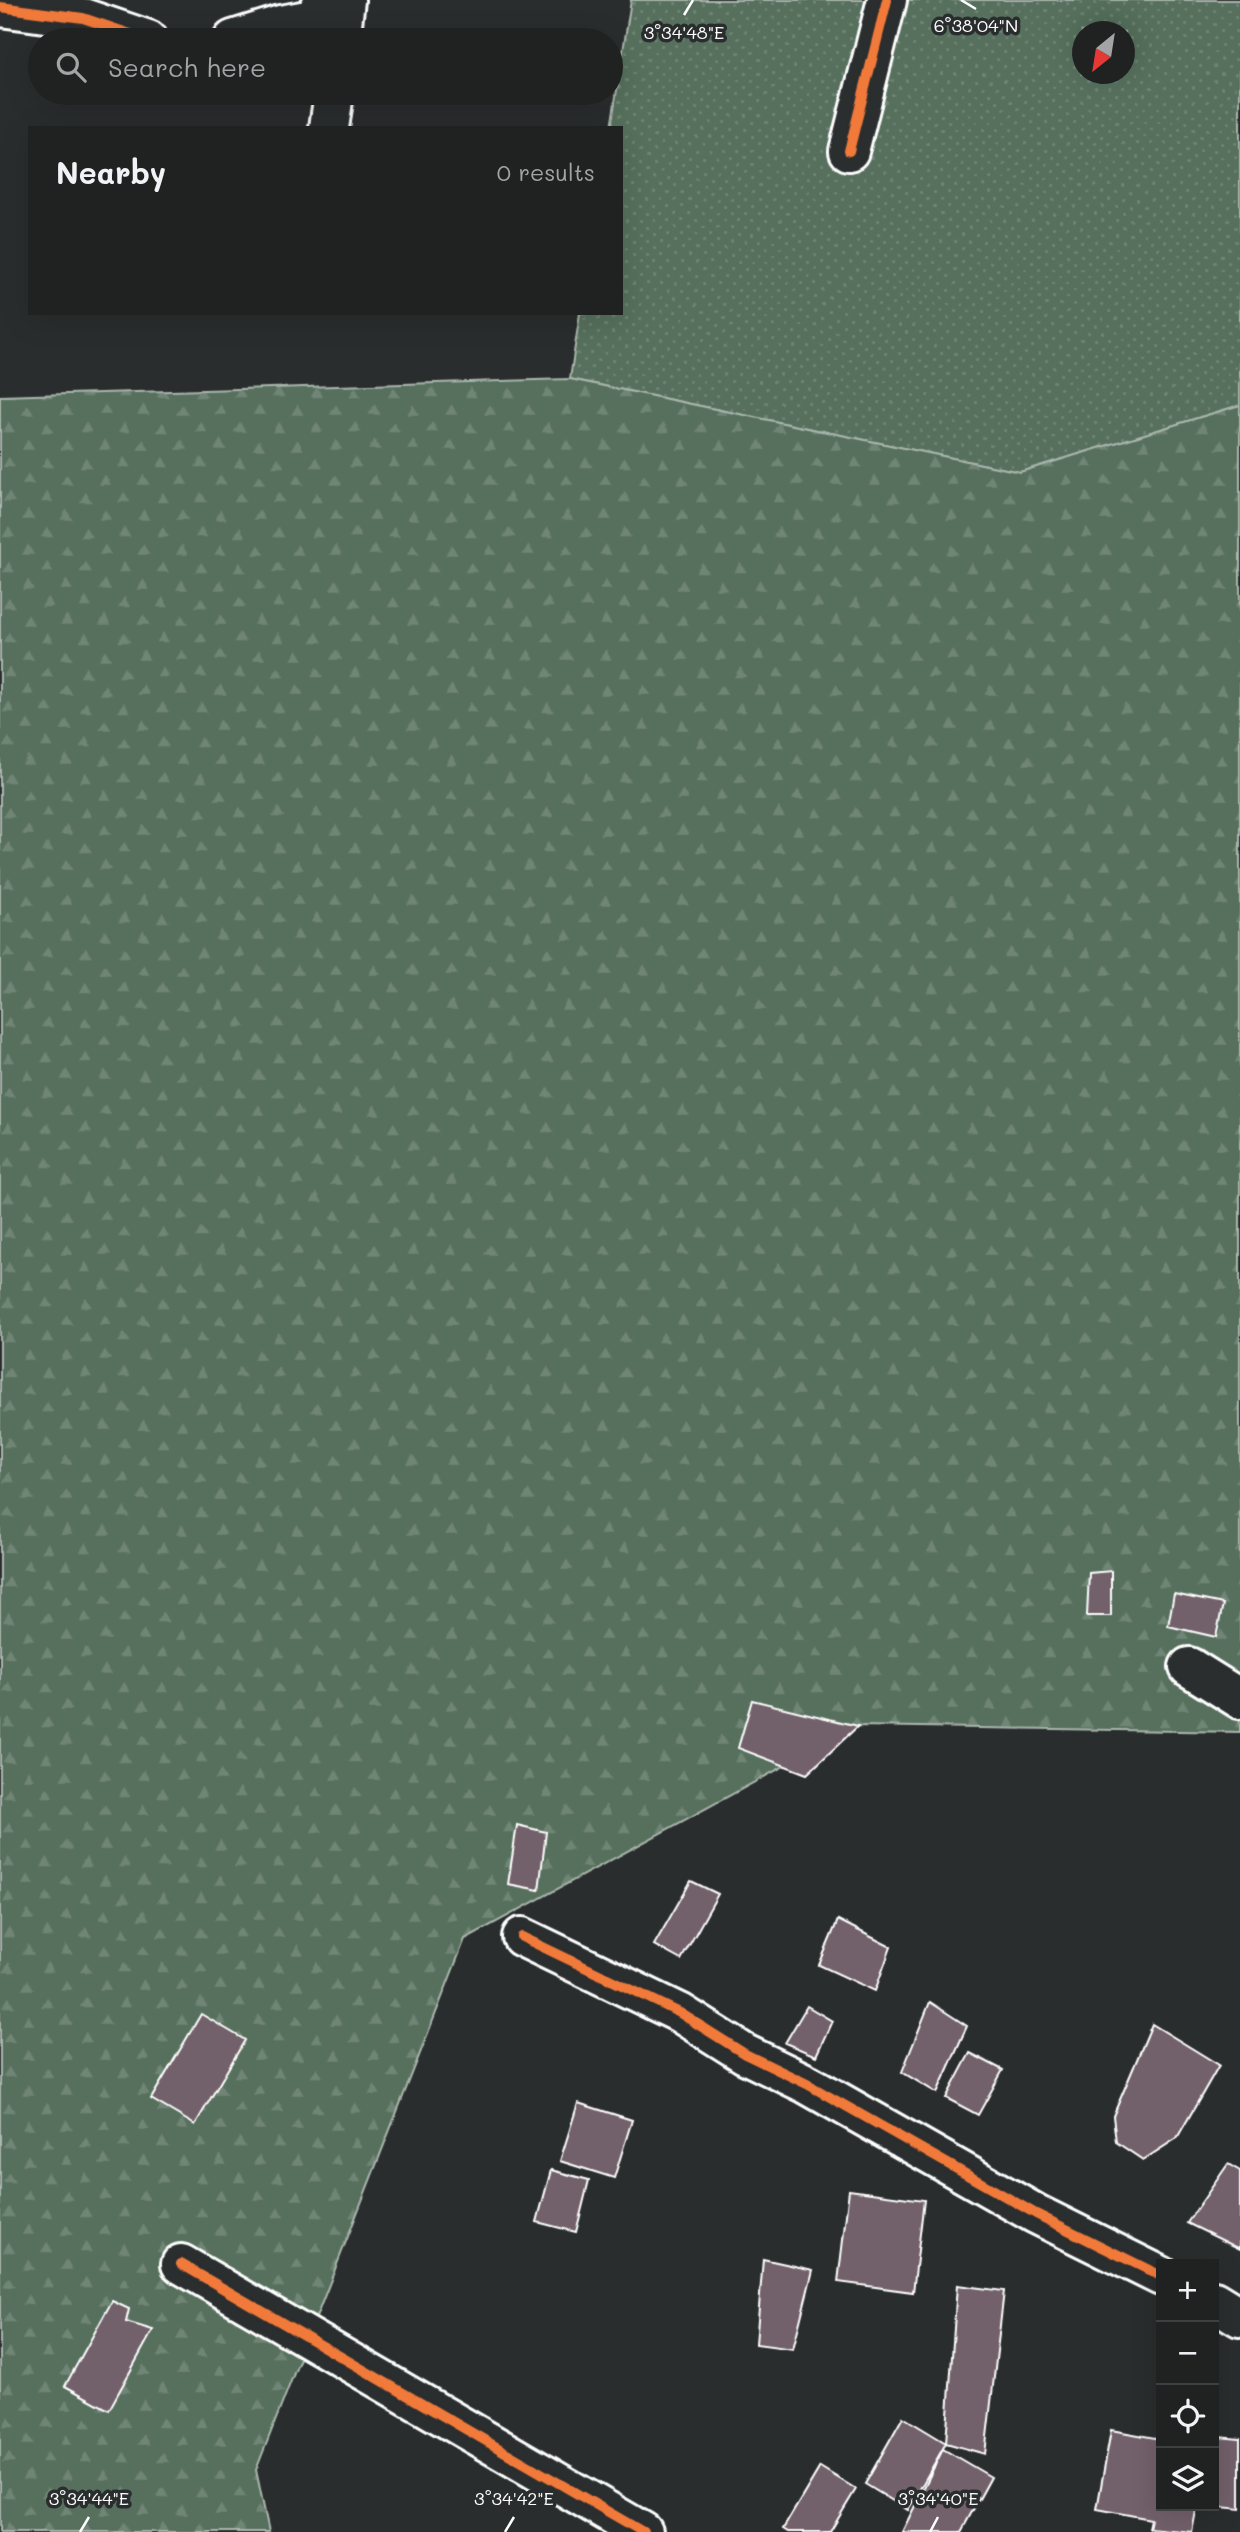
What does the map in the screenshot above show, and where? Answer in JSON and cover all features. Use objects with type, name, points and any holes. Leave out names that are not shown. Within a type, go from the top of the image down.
[{"type":"street","points":[[271,28],[313,19],[325,0]]},
{"type":"street","points":[[342,28],[345,0]]},
{"type":"street","points":[[849,151],[887,0]]},
{"type":"street","points":[[0,7],[83,18],[113,28]]},
{"type":"street","points":[[330,126],[333,105]]},
{"type":"street","points":[[1189,1667],[1240,1699]]},
{"type":"street","points":[[523,1937],[680,2013],[745,2054],[807,2084],[1036,2214],[1156,2274]]},
{"type":"street","points":[[181,2264],[643,2532]]},
{"type":"street","points":[[1219,2304],[1240,2317]]},
{"type":"green space","points":[[631,0],[1240,0],[1240,405],[1020,472],[570,379],[580,315],[623,315],[623,126],[611,126],[615,105],[623,105],[623,51]]},
{"type":"green space","points":[[570,379],[1020,472],[1240,405],[1240,1732],[858,1726],[465,1939],[256,2470],[269,2532],[0,2532],[0,396]]},
{"type":"building","points":[[1111,1571],[1111,1616],[1087,1616],[1089,1573]]},
{"type":"building","points":[[1174,1594],[1223,1604],[1216,1637],[1168,1626]]},
{"type":"building","points":[[752,1700],[858,1726],[807,1774],[738,1748]]},
{"type":"building","points":[[517,1825],[546,1832],[539,1890],[508,1884]]},
{"type":"building","points":[[691,1881],[718,1894],[681,1960],[654,1945]]},
{"type":"building","points":[[838,1920],[891,1947],[875,1991],[819,1965]]},
{"type":"building","points":[[930,2002],[967,2026],[937,2093],[902,2072]]},
{"type":"building","points":[[807,2006],[832,2021],[816,2056],[785,2043]]},
{"type":"building","points":[[201,2014],[245,2040],[195,2125],[151,2099]]},
{"type":"building","points":[[1152,2024],[1219,2065],[1177,2138],[1143,2160],[1116,2142],[1113,2116]]},
{"type":"building","points":[[970,2053],[1003,2070],[978,2115],[946,2098]]},
{"type":"building","points":[[578,2103],[632,2120],[614,2178],[560,2161]]},
{"type":"building","points":[[1228,2164],[1240,2171],[1240,2249],[1187,2223]]},
{"type":"building","points":[[551,2170],[589,2180],[576,2232],[537,2222]]},
{"type":"building","points":[[849,2190],[924,2200],[913,2292],[838,2282]]},
{"type":"building","points":[[763,2259],[813,2270],[793,2349],[756,2344]]},
{"type":"building","points":[[957,2285],[1004,2291],[985,2454],[946,2443]]},
{"type":"building","points":[[112,2301],[129,2309],[126,2322],[153,2330],[109,2410],[65,2386]]},
{"type":"building","points":[[903,2417],[946,2443],[908,2510],[865,2484]]},
{"type":"building","points":[[1111,2430],[1156,2438],[1156,2511],[1196,2511],[1192,2532],[1149,2528],[1151,2519],[1097,2509]]},
{"type":"building","points":[[1219,2437],[1240,2439],[1240,2509],[1219,2507]]},
{"type":"building","points":[[943,2449],[991,2477],[961,2532],[902,2532]]},
{"type":"building","points":[[820,2467],[856,2489],[830,2532],[788,2532],[783,2529]]},
{"type":"cycle path","points":[[849,151],[887,0]]},
{"type":"cycle path","points":[[0,7],[83,18],[113,28]]},
{"type":"cycle path","points":[[522,1937],[680,2013],[745,2054],[807,2084],[1036,2214],[1156,2274]]},
{"type":"cycle path","points":[[181,2264],[643,2532]]}]
